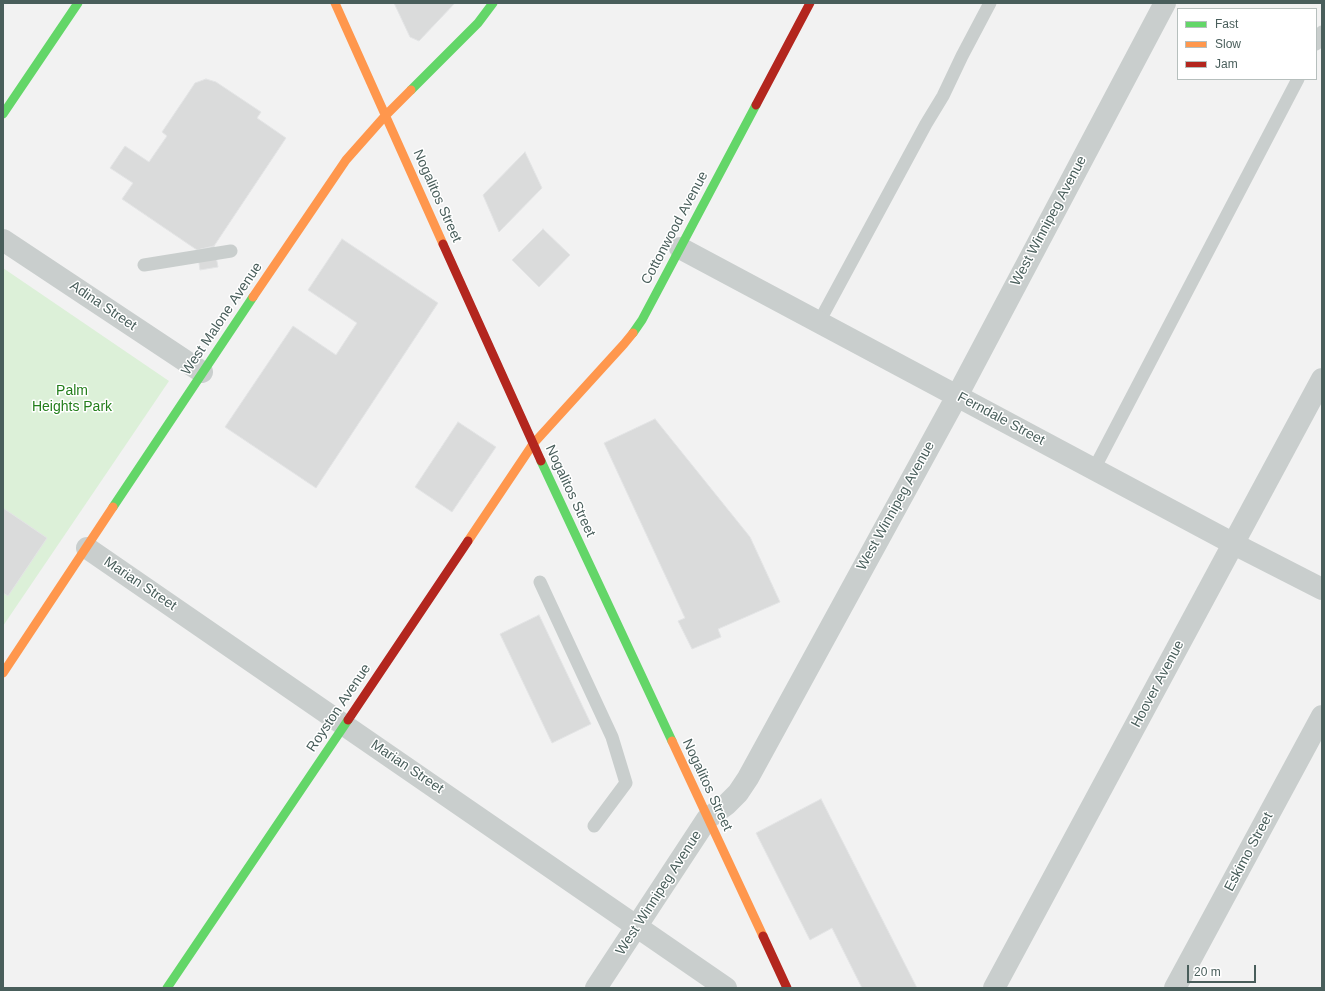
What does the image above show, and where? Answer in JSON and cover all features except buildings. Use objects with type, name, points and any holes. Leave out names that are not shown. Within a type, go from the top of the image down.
[{"type":"street","points":[[3,114],[78,3]]},
{"type":"street","name":"Nogalitos Street","points":[[335,3],[533,444],[707,819],[788,988]]},
{"type":"street","name":"West Malone Avenue","points":[[3,673],[202,372],[346,160],[385,116],[478,23],[493,3]]},
{"type":"street","name":"Cottonwood Avenue","points":[[533,444],[624,344],[642,320],[810,3]]},
{"type":"street","name":"West Winnipeg Avenue","points":[[596,988],[707,819],[738,793],[748,778],[957,396],[1165,3]]},
{"type":"street","name":"Adina Street","points":[[3,240],[202,372]]},
{"type":"street","name":"Ferndale Street","points":[[680,248],[1234,544],[1322,589]]},
{"type":"street","name":"Hoover Avenue","points":[[994,988],[1322,379]]},
{"type":"street","name":"Royston Avenue","points":[[167,988],[533,444]]},
{"type":"street","name":"Marian Street","points":[[87,548],[345,724],[726,988]]},
{"type":"street","name":"Eskimo Street","points":[[1176,988],[1322,716]]},
{"type":"lane","points":[[819,322],[926,124],[943,96],[990,3]]},
{"type":"lane","points":[[1317,42],[1322,32]]},
{"type":"lane","points":[[1094,469],[1297,80]]},
{"type":"lane","points":[[144,265],[231,251]]},
{"type":"lane","points":[[540,582],[612,737],[626,783],[594,826]]},
{"type":"green space","name":"Palm Heights Park","points":[[3,268],[169,381],[3,626]]},
{"type":"traffic: fast","points":[[3,114],[78,3]]},
{"type":"traffic: fast","points":[[411,90],[478,23],[493,3]]},
{"type":"traffic: fast","points":[[633,333],[642,320],[756,105]]},
{"type":"traffic: fast","points":[[113,507],[253,297]]},
{"type":"traffic: fast","points":[[541,461],[672,741]]},
{"type":"traffic: fast","points":[[167,988],[348,720]]},
{"type":"traffic: slow","points":[[335,3],[443,244]]},
{"type":"traffic: slow","points":[[253,297],[346,160],[385,116],[411,90]]},
{"type":"traffic: slow","points":[[468,541],[533,444],[633,333]]},
{"type":"traffic: slow","points":[[3,673],[113,507]]},
{"type":"traffic: slow","points":[[672,741],[763,936]]},
{"type":"traffic: jam","points":[[756,105],[810,3]]},
{"type":"traffic: jam","points":[[443,244],[541,461]]},
{"type":"traffic: jam","points":[[348,720],[468,541]]},
{"type":"traffic: jam","points":[[763,936],[787,988]]}]
